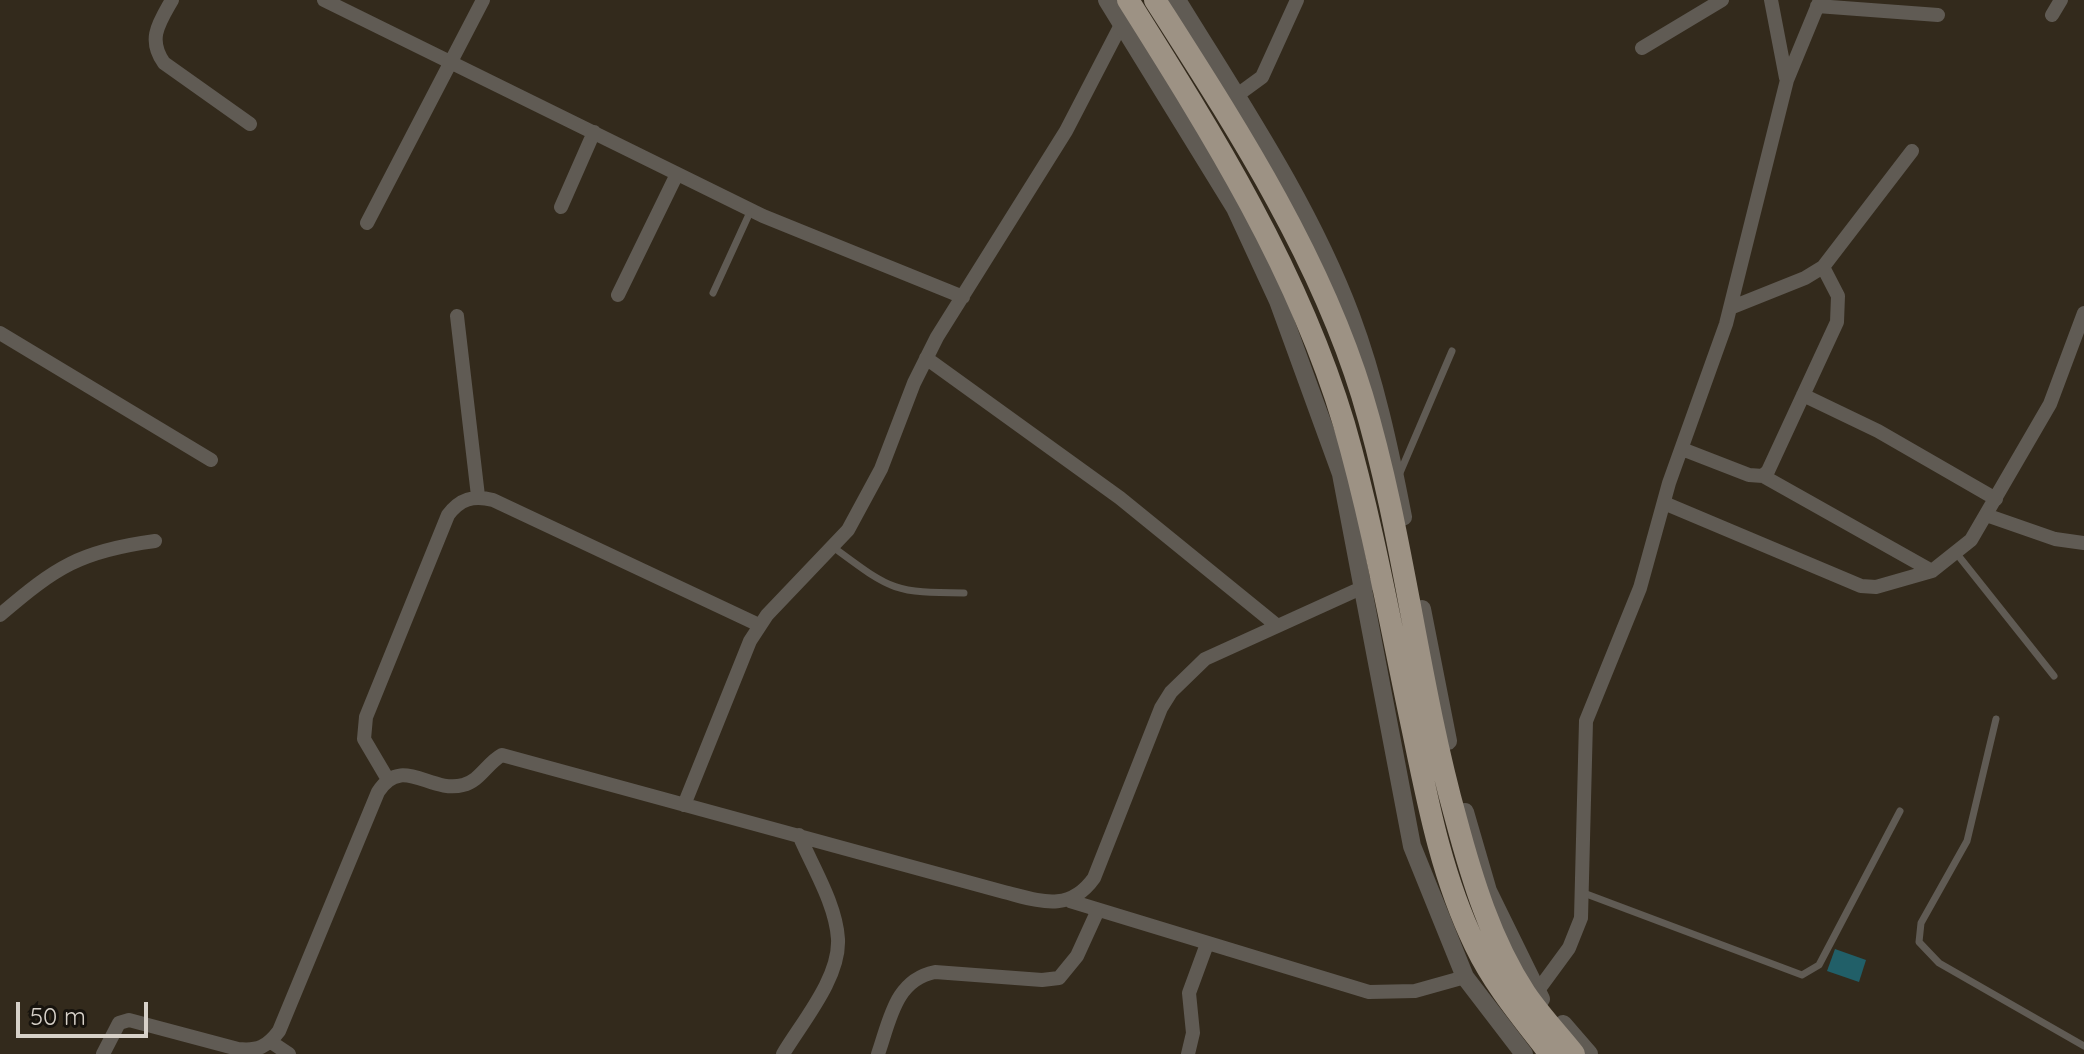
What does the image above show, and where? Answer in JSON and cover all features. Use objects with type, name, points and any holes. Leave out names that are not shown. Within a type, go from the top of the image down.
[{"type":"highway","points":[[1128,0],[1254,207],[1329,377],[1361,486],[1431,819],[1449,885],[1476,947],[1508,1001],[1550,1054]]},
{"type":"highway","points":[[1155,0],[1269,185],[1320,287],[1361,391],[1388,486],[1432,728],[1475,887],[1525,993],[1574,1054]]},
{"type":"street","points":[[172,0],[154,38],[155,50],[164,63],[250,124]]},
{"type":"street","points":[[324,0],[751,210],[963,297]]},
{"type":"street","points":[[367,223],[483,0]]},
{"type":"street","points":[[1107,0],[1235,208],[1278,301],[1341,474],[1360,590],[1412,846],[1465,977],[1524,1054]]},
{"type":"street","points":[[1177,0],[1236,96],[1320,247],[1351,315],[1396,481],[1462,802],[1488,891],[1536,993],[1589,1054]]},
{"type":"street","points":[[1236,96],[1262,77],[1297,0]]},
{"type":"street","points":[[1642,48],[1722,0]]},
{"type":"street","points":[[1771,0],[1787,80]]},
{"type":"street","points":[[2052,15],[2061,0]]},
{"type":"street","points":[[1536,993],[1576,933],[1581,918],[1586,721],[1640,588],[1669,483],[1730,308],[1787,80],[1818,3],[1938,15]]},
{"type":"street","points":[[684,805],[759,625],[848,530],[872,488],[926,358],[1066,131],[1122,23]]},
{"type":"street","points":[[561,207],[594,132]]},
{"type":"street","points":[[1730,308],[1805,278],[1823,267],[1912,151]]},
{"type":"street","points":[[618,295],[677,174]]},
{"type":"street","points":[[1763,476],[1803,395],[1840,307],[1838,296],[1823,267]]},
{"type":"street","points":[[1664,503],[1861,586],[1876,587],[1932,571],[1971,540],[1996,499],[2050,404],[2084,313]]},
{"type":"street","points":[[457,316],[478,496]]},
{"type":"street","points":[[0,333],[211,460]]},
{"type":"street","points":[[926,358],[1120,498],[1275,624]]},
{"type":"street","points":[[1803,395],[1888,437],[1996,499]]},
{"type":"street","points":[[1681,452],[1749,475],[1763,476],[1932,571]]},
{"type":"street","points":[[387,778],[364,739],[366,717],[448,515],[455,505],[478,496],[613,555],[759,625]]},
{"type":"street","points":[[1986,515],[2055,539],[2084,543]]},
{"type":"street","points":[[0,615],[45,577],[75,559],[109,548],[155,541]]},
{"type":"street","points":[[103,1054],[119,1023],[129,1020],[238,1049],[256,1051],[271,1042],[387,778],[399,774],[453,787],[467,785],[502,755],[1054,904],[1070,901],[1084,892],[1094,878],[1161,708],[1171,692],[1205,659],[1275,624],[1360,590],[1412,560]]},
{"type":"street","points":[[783,1054],[829,976],[838,948],[834,918],[799,835]]},
{"type":"street","points":[[1070,901],[1369,992],[1415,991],[1465,977]]},
{"type":"street","points":[[878,1054],[896,1002],[908,983],[918,975],[935,972],[1042,980],[1059,978],[1077,956],[1098,910]]},
{"type":"street","points":[[1188,1054],[1193,1033],[1189,993],[1207,944]]},
{"type":"street","points":[[271,1042],[289,1054]]},
{"type":"lane","points":[[713,293],[751,210]]},
{"type":"lane","points":[[1396,481],[1452,351]]},
{"type":"lane","points":[[833,547],[878,580],[899,590],[964,593]]},
{"type":"lane","points":[[1957,554],[2054,676]]},
{"type":"lane","points":[[1996,719],[1967,841],[1921,923],[1919,942],[1939,963],[2084,1046]]},
{"type":"lane","points":[[1581,892],[1802,975],[1819,965],[1900,811]]},
{"type":"building","points":[[1835,949],[1866,960],[1859,982],[1827,971]]}]
